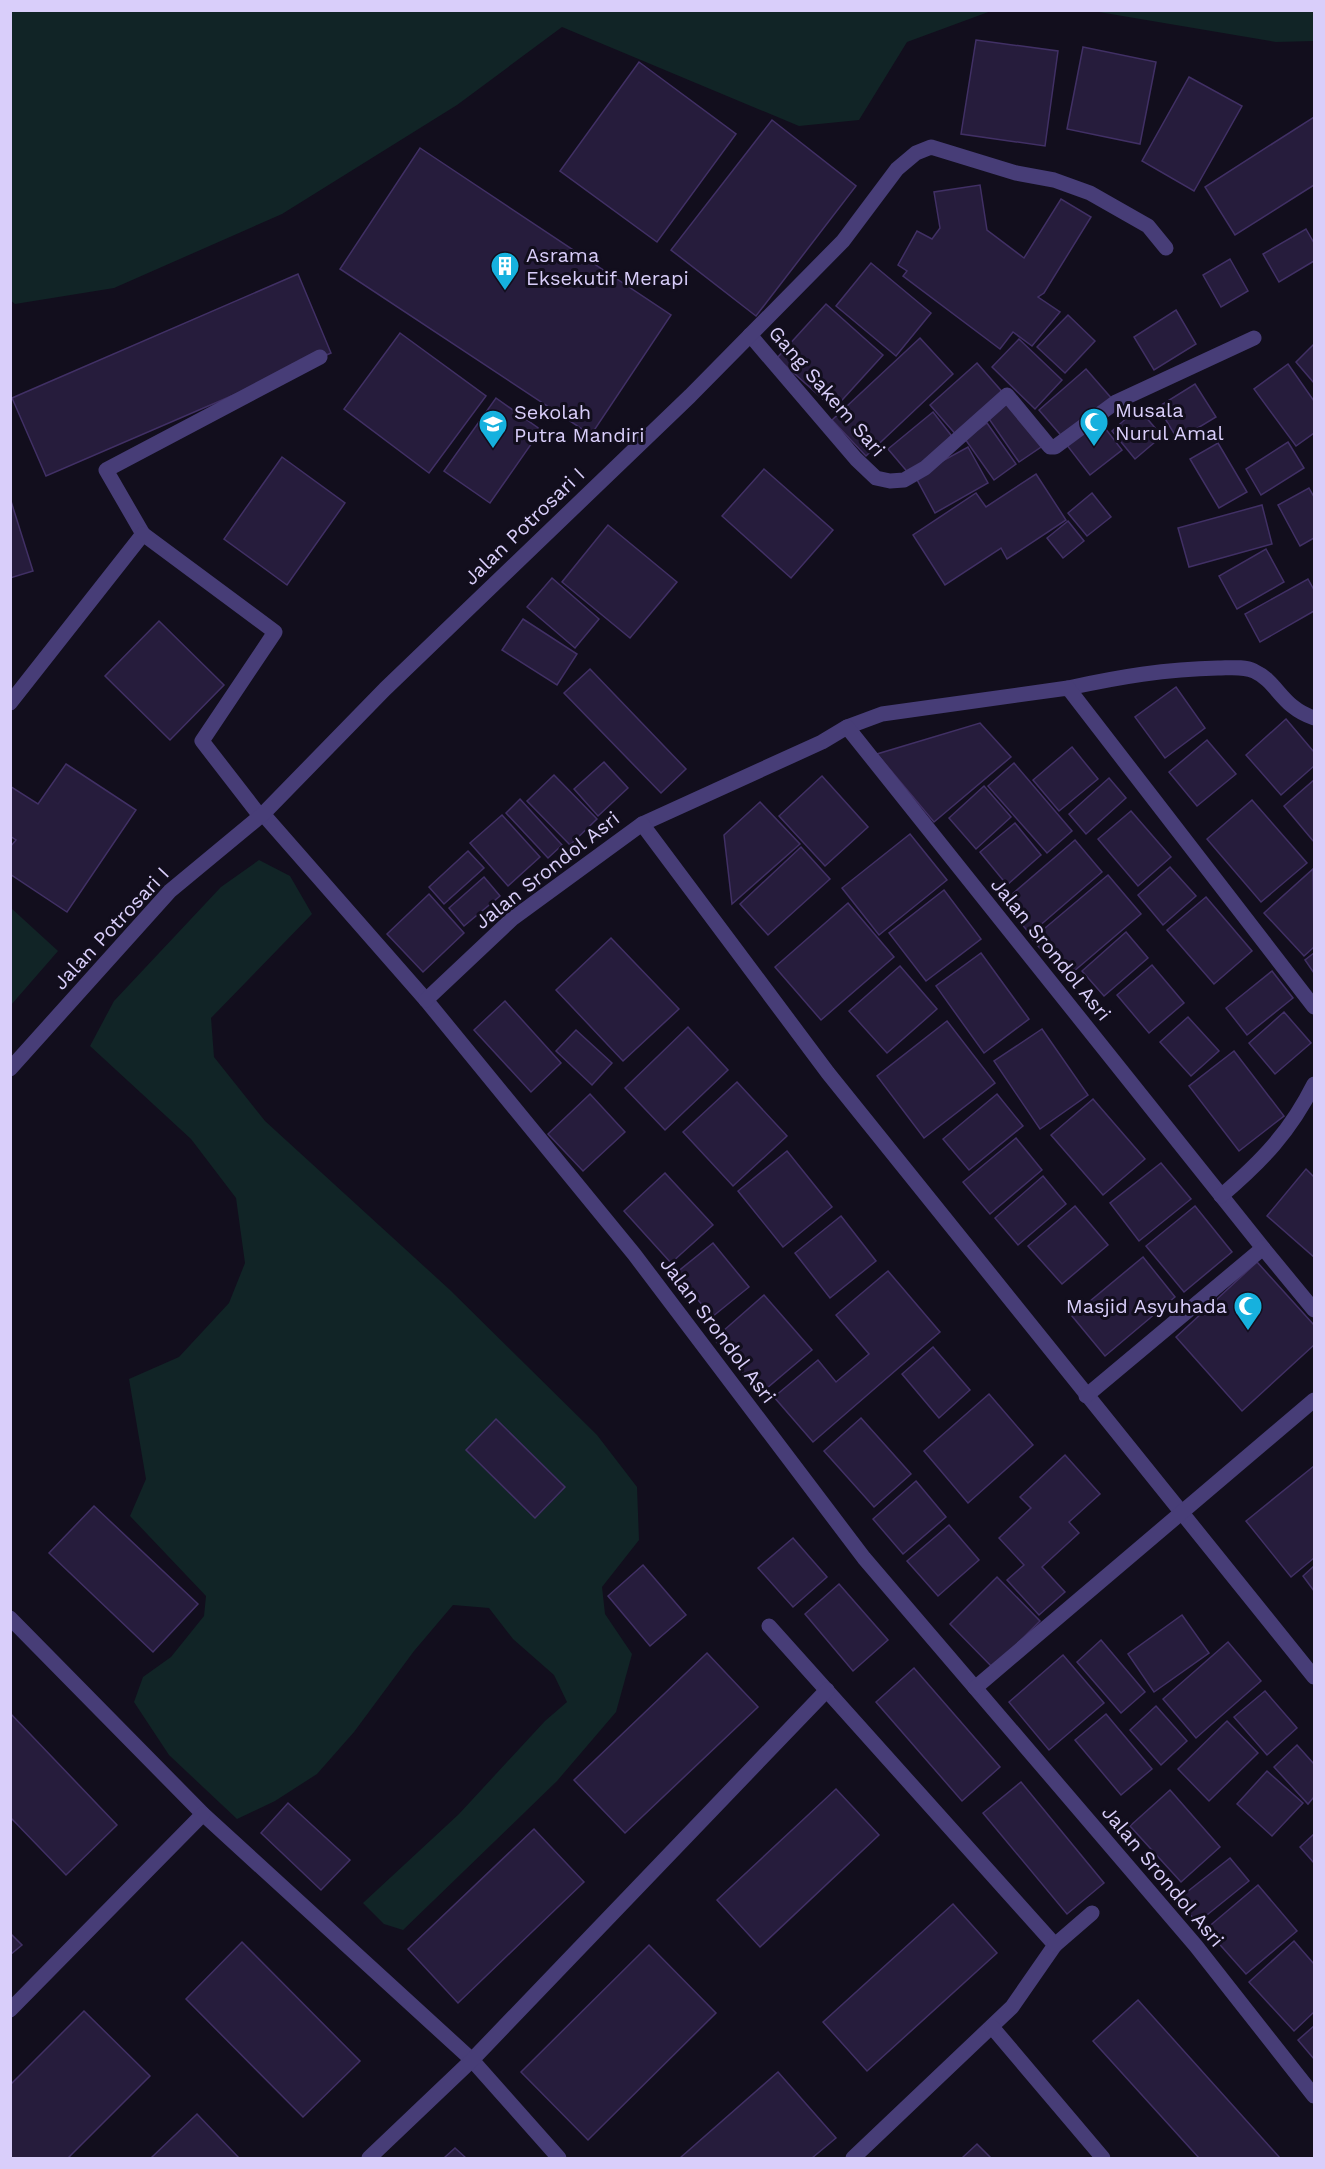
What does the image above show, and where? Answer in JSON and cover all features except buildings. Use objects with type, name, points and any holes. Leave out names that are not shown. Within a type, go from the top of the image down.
[{"type":"street","name":"Jalan Potrosari I","points":[[10,1069],[170,891],[262,815],[385,689],[750,335],[843,241],[897,169],[916,153],[931,147],[1016,173],[1054,180],[1090,193],[1148,226],[1166,248]]},
{"type":"street","name":"Gang Sakem Sari","points":[[750,335],[856,459],[876,478],[890,481],[903,480],[925,468],[1007,395],[1050,447],[1055,447],[1116,402],[1254,338]]},
{"type":"street","points":[[10,703],[143,534],[106,470],[320,357]]},
{"type":"street","name":"Jalan Srondol Asri","points":[[143,534],[275,632],[202,741],[262,815],[426,1000],[634,1254],[864,1558],[1196,1947],[1314,2096]]},
{"type":"street","name":"Jalan Srondol Asri","points":[[426,1000],[512,918],[642,824],[822,742],[847,727],[882,714],[1068,688],[1144,672],[1249,669],[1261,675],[1291,708],[1314,718]]},
{"type":"street","points":[[1068,688],[1314,1007]]},
{"type":"street","name":"Jalan Srondol Asri","points":[[847,727],[1314,1310]]},
{"type":"street","name":"Jalan Srondol Asri","points":[[642,824],[828,1073],[1314,1677]]},
{"type":"street","points":[[1221,1196],[1276,1146],[1300,1113],[1314,1084]]},
{"type":"street","points":[[1086,1396],[1263,1248]]},
{"type":"street","points":[[975,1688],[1314,1400]]},
{"type":"street","points":[[10,1618],[203,1814],[472,2060],[559,2158]]},
{"type":"street","points":[[769,1626],[1055,1945]]},
{"type":"street","points":[[369,2158],[472,2060],[827,1690]]},
{"type":"street","points":[[10,2010],[203,1814]]},
{"type":"street","points":[[853,2158],[1012,2007],[1055,1945],[1092,1912]]},
{"type":"street","points":[[992,2026],[1103,2158]]},
{"type":"green space","points":[[11,10],[991,11],[907,42],[859,120],[799,126],[562,27],[457,105],[282,214],[114,288],[15,304],[10,300]]},
{"type":"green space","points":[[1093,11],[1314,11],[1314,41],[1276,42]]},
{"type":"green space","points":[[259,860],[290,876],[312,914],[211,1018],[214,1057],[265,1121],[450,1290],[597,1435],[637,1487],[639,1540],[602,1587],[605,1614],[632,1654],[616,1712],[557,1781],[403,1930],[384,1924],[363,1903],[459,1814],[545,1721],[567,1702],[554,1675],[513,1639],[489,1608],[453,1605],[414,1651],[354,1732],[317,1774],[275,1801],[237,1819],[169,1755],[134,1702],[143,1677],[171,1657],[204,1616],[206,1596],[130,1516],[146,1479],[129,1379],[179,1357],[229,1303],[245,1263],[236,1198],[191,1139],[90,1046],[114,1001],[221,887]]},
{"type":"green space","points":[[11,908],[58,951],[11,1005]]},
{"type":"place","name":"Asrama Eksekutif Merapi","points":[[505,292]]},
{"type":"place","name":"Musala Nurul Amal","points":[[1094,448]]},
{"type":"place","name":"Sekolah Putra Mandiri","points":[[493,450]]},
{"type":"place","name":"Masjid Asyuhada","points":[[1248,1332]]}]
